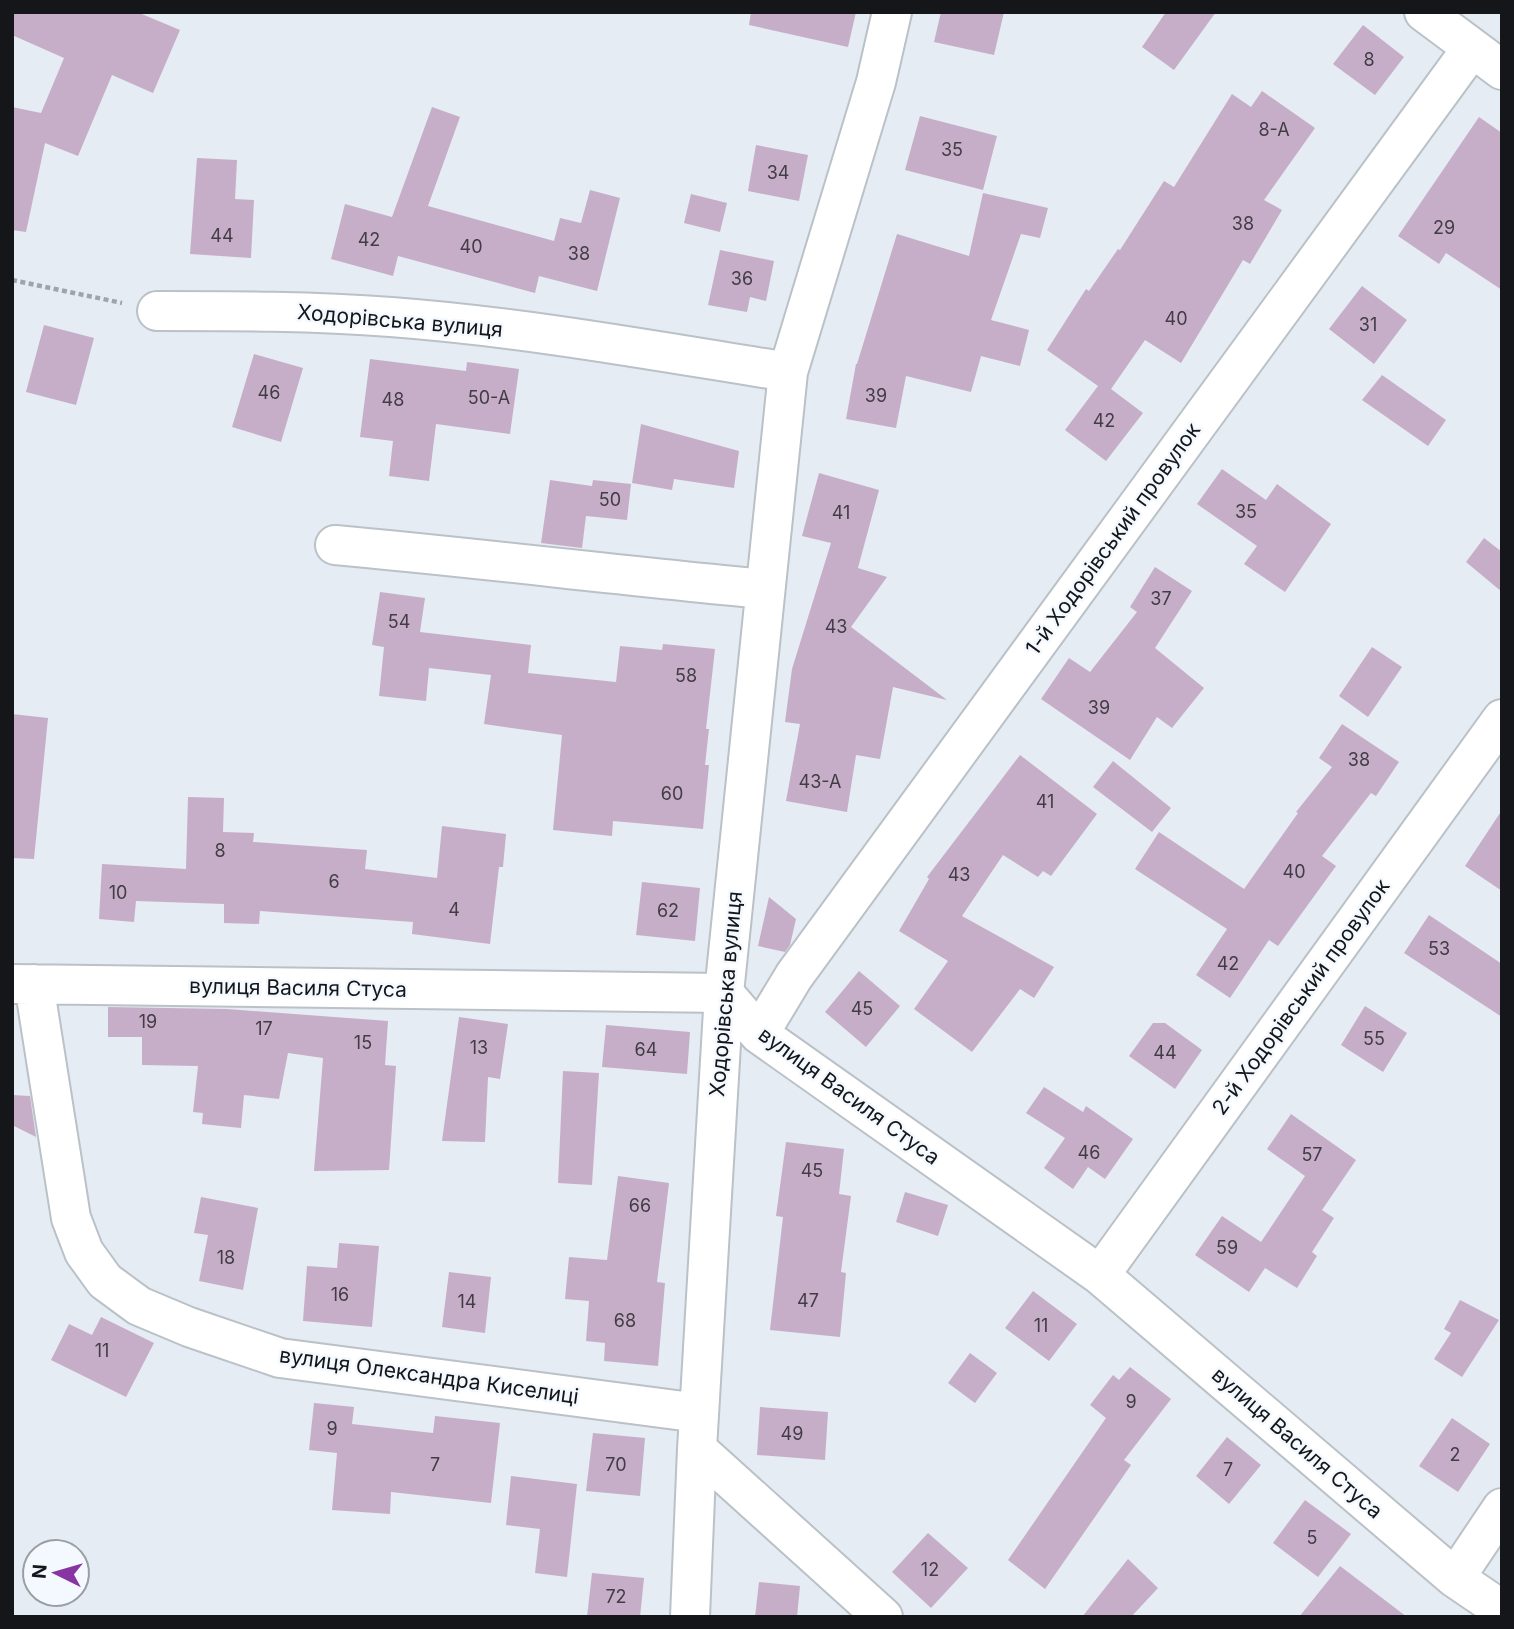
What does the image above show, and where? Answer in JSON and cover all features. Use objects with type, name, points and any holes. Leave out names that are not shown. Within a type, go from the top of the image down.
[{"type":"street","name":"Ходорівська вулиця","points":[[690,1617],[698,1431],[724,993],[788,372],[876,82],[892,12]]},
{"type":"street","points":[[1424,12],[1487,59]]},
{"type":"street","name":"1-й Ходорівський провулок","points":[[760,1034],[794,976],[1487,59]]},
{"type":"street","name":"Ходорівська вулиця","points":[[157,311],[300,312],[393,317],[580,340],[788,372]]},
{"type":"street","points":[[335,545],[765,589]]},
{"type":"street","name":"2-й Ходорівський провулок","points":[[1100,1275],[1502,719]]},
{"type":"street","name":"вулиця Василя Стуса","points":[[23,984],[724,993],[760,1034],[1100,1275],[1455,1578],[1502,1610]]},
{"type":"street","name":"вулиця Олександра Киселиці","points":[[23,984],[71,1218],[84,1252],[106,1281],[139,1306],[189,1327],[280,1358],[698,1431]]},
{"type":"street","points":[[698,1431],[883,1617]]},
{"type":"street","points":[[1455,1578],[1502,1508]]},
{"type":"path","points":[[12,279],[157,311]]},
{"type":"building","points":[[12,12],[137,12],[180,30],[153,93],[112,75],[78,156],[45,143],[26,232],[12,230],[12,107],[41,113],[64,58],[12,35]]},
{"type":"building","points":[[751,12],[856,12],[848,47],[749,25]]},
{"type":"building","points":[[941,12],[1004,12],[994,55],[934,42]]},
{"type":"building","points":[[1166,12],[1216,12],[1174,70],[1142,47]]},
{"type":"building","points":[[1363,25],[1404,57],[1375,95],[1333,64]]},
{"type":"building","points":[[1262,91],[1315,128],[1264,200],[1282,210],[1250,264],[1243,260],[1181,363],[1145,340],[1111,389],[1143,413],[1106,461],[1065,430],[1098,386],[1047,350],[1086,289],[1089,291],[1118,249],[1120,250],[1164,181],[1174,187],[1232,94],[1251,107]]},
{"type":"building","points":[[432,107],[460,117],[428,206],[554,241],[560,218],[581,223],[590,190],[620,198],[597,291],[539,276],[535,293],[398,256],[393,276],[331,259],[345,204],[392,217]]},
{"type":"building","points":[[920,116],[997,136],[983,190],[905,170]]},
{"type":"building","points":[[1479,117],[1502,133],[1502,290],[1446,253],[1439,264],[1398,236]]},
{"type":"building","points":[[756,145],[808,155],[799,201],[748,191]]},
{"type":"building","points":[[197,158],[237,160],[235,199],[254,200],[251,258],[190,254]]},
{"type":"building","points":[[983,193],[1048,208],[1040,238],[1021,234],[991,320],[1029,330],[1020,366],[981,356],[971,392],[906,376],[896,428],[846,419],[856,364],[897,234],[969,256]]},
{"type":"building","points":[[691,194],[727,203],[720,232],[684,223]]},
{"type":"building","points":[[720,250],[774,261],[766,301],[750,297],[747,312],[708,305]]},
{"type":"building","points":[[1362,286],[1407,320],[1374,364],[1329,329]]},
{"type":"building","points":[[44,325],[94,338],[76,405],[26,392]]},
{"type":"building","points":[[254,354],[303,368],[281,442],[232,427]]},
{"type":"building","points":[[370,359],[466,371],[467,362],[519,369],[510,434],[436,424],[429,481],[389,476],[393,441],[360,437]]},
{"type":"building","points":[[1382,375],[1446,420],[1428,446],[1362,400]]},
{"type":"building","points":[[641,424],[739,451],[734,488],[674,479],[672,490],[632,483]]},
{"type":"building","points":[[1222,469],[1266,500],[1277,484],[1331,524],[1285,592],[1244,564],[1257,546],[1197,504]]},
{"type":"building","points":[[819,473],[879,490],[858,568],[887,577],[851,627],[947,700],[893,687],[880,759],[856,755],[847,812],[786,801],[800,724],[785,722],[792,669],[831,543],[802,536]]},
{"type":"building","points":[[550,480],[592,486],[593,480],[631,484],[627,520],[586,516],[582,548],[541,543]]},
{"type":"building","points":[[1484,538],[1502,552],[1502,592],[1466,562]]},
{"type":"building","points":[[1155,567],[1192,591],[1155,648],[1204,688],[1172,728],[1157,717],[1130,760],[1041,699],[1069,658],[1090,672],[1137,612],[1130,607]]},
{"type":"building","points":[[380,592],[425,598],[420,632],[531,645],[528,673],[616,682],[620,646],[662,650],[663,644],[715,649],[706,729],[709,729],[705,765],[709,765],[703,829],[613,821],[612,836],[553,830],[562,735],[484,724],[491,675],[429,668],[426,701],[379,696],[384,647],[372,645]]},
{"type":"building","points":[[1372,647],[1402,667],[1368,717],[1339,696]]},
{"type":"building","points":[[12,714],[48,718],[34,859],[12,858]]},
{"type":"building","points":[[1342,724],[1399,762],[1376,796],[1371,793],[1322,856],[1336,866],[1278,946],[1269,940],[1230,998],[1196,975],[1227,929],[1135,869],[1159,832],[1244,889],[1298,813],[1296,812],[1332,767],[1319,758]]},
{"type":"building","points":[[1020,755],[1097,814],[1051,876],[1043,871],[1038,877],[1003,855],[962,916],[1054,967],[1034,998],[1020,989],[972,1052],[914,1009],[948,961],[899,931],[929,879],[927,877]]},
{"type":"building","points":[[1113,761],[1171,808],[1152,832],[1093,787]]},
{"type":"building","points":[[188,797],[224,798],[223,832],[254,833],[253,842],[367,850],[365,869],[437,878],[442,826],[506,834],[503,867],[499,867],[490,944],[412,934],[413,922],[260,911],[259,924],[224,923],[224,904],[136,901],[134,922],[99,919],[102,864],[186,869]]},
{"type":"building","points":[[1502,810],[1502,891],[1465,866]]},
{"type":"building","points":[[642,882],[700,888],[695,941],[636,935]]},
{"type":"building","points":[[769,897],[796,919],[790,945],[785,952],[758,946]]},
{"type":"building","points":[[1429,915],[1502,964],[1502,1017],[1404,953]]},
{"type":"building","points":[[859,971],[900,1006],[866,1047],[825,1012]]},
{"type":"building","points":[[1365,1006],[1407,1033],[1383,1072],[1341,1045]]},
{"type":"building","points":[[108,1007],[227,1009],[388,1021],[385,1065],[396,1066],[389,1170],[314,1171],[323,1058],[288,1053],[279,1099],[244,1095],[241,1128],[202,1124],[203,1113],[193,1112],[198,1066],[142,1065],[142,1037],[108,1037]]},
{"type":"building","points":[[459,1017],[508,1024],[500,1079],[488,1077],[485,1142],[442,1141]]},
{"type":"building","points":[[1153,1023],[1165,1023],[1202,1050],[1175,1089],[1129,1056]]},
{"type":"building","points":[[606,1025],[690,1032],[687,1074],[602,1067]]},
{"type":"building","points":[[563,1071],[599,1073],[592,1185],[558,1183]]},
{"type":"building","points":[[1044,1087],[1083,1112],[1086,1106],[1133,1139],[1105,1179],[1088,1167],[1073,1189],[1044,1168],[1065,1138],[1026,1113]]},
{"type":"building","points":[[12,1095],[30,1096],[36,1137],[12,1125]]},
{"type":"building","points":[[1291,1114],[1356,1160],[1322,1210],[1334,1218],[1312,1252],[1317,1256],[1297,1288],[1265,1268],[1249,1292],[1195,1255],[1222,1216],[1261,1242],[1305,1176],[1267,1149]]},
{"type":"building","points":[[786,1142],[844,1149],[839,1194],[851,1196],[841,1272],[846,1273],[840,1337],[770,1330],[783,1217],[776,1216]]},
{"type":"building","points":[[618,1176],[669,1183],[657,1282],[665,1283],[658,1366],[604,1361],[605,1343],[586,1341],[589,1301],[565,1299],[569,1257],[607,1260]]},
{"type":"building","points":[[905,1192],[948,1205],[938,1236],[896,1222]]},
{"type":"building","points":[[201,1197],[258,1208],[243,1290],[199,1281],[208,1235],[194,1233]]},
{"type":"building","points":[[339,1243],[379,1246],[372,1327],[303,1321],[307,1266],[337,1268]]},
{"type":"building","points":[[449,1272],[491,1277],[485,1333],[442,1327]]},
{"type":"building","points":[[1033,1291],[1077,1324],[1049,1361],[1005,1328]]},
{"type":"building","points":[[1460,1300],[1499,1320],[1462,1377],[1434,1359],[1451,1333],[1444,1329]]},
{"type":"building","points":[[101,1317],[154,1343],[126,1397],[51,1360],[69,1324],[92,1335]]},
{"type":"building","points":[[970,1353],[997,1373],[975,1403],[948,1383]]},
{"type":"building","points":[[1130,1367],[1171,1399],[1124,1460],[1131,1465],[1045,1589],[1008,1560],[1106,1418],[1090,1405],[1113,1375],[1119,1380]]},
{"type":"building","points":[[314,1403],[354,1407],[352,1424],[433,1433],[435,1416],[500,1423],[491,1503],[391,1492],[390,1514],[332,1510],[337,1453],[309,1450]]},
{"type":"building","points":[[760,1407],[828,1412],[825,1460],[757,1455]]},
{"type":"building","points":[[1452,1418],[1490,1444],[1458,1492],[1419,1466]]},
{"type":"building","points":[[593,1433],[645,1438],[640,1496],[586,1491]]},
{"type":"building","points":[[1227,1437],[1261,1465],[1229,1504],[1196,1476]]},
{"type":"building","points":[[511,1476],[577,1484],[567,1577],[535,1573],[540,1529],[506,1525]]},
{"type":"building","points":[[1305,1500],[1351,1534],[1318,1577],[1273,1543]]},
{"type":"building","points":[[928,1533],[968,1568],[931,1608],[892,1572]]},
{"type":"building","points":[[1128,1559],[1158,1588],[1131,1617],[1082,1617]]},
{"type":"building","points":[[1340,1566],[1407,1617],[1299,1617]]},
{"type":"building","points":[[592,1573],[644,1578],[640,1617],[587,1617]]},
{"type":"building","points":[[759,1582],[800,1586],[797,1617],[755,1617]]}]
